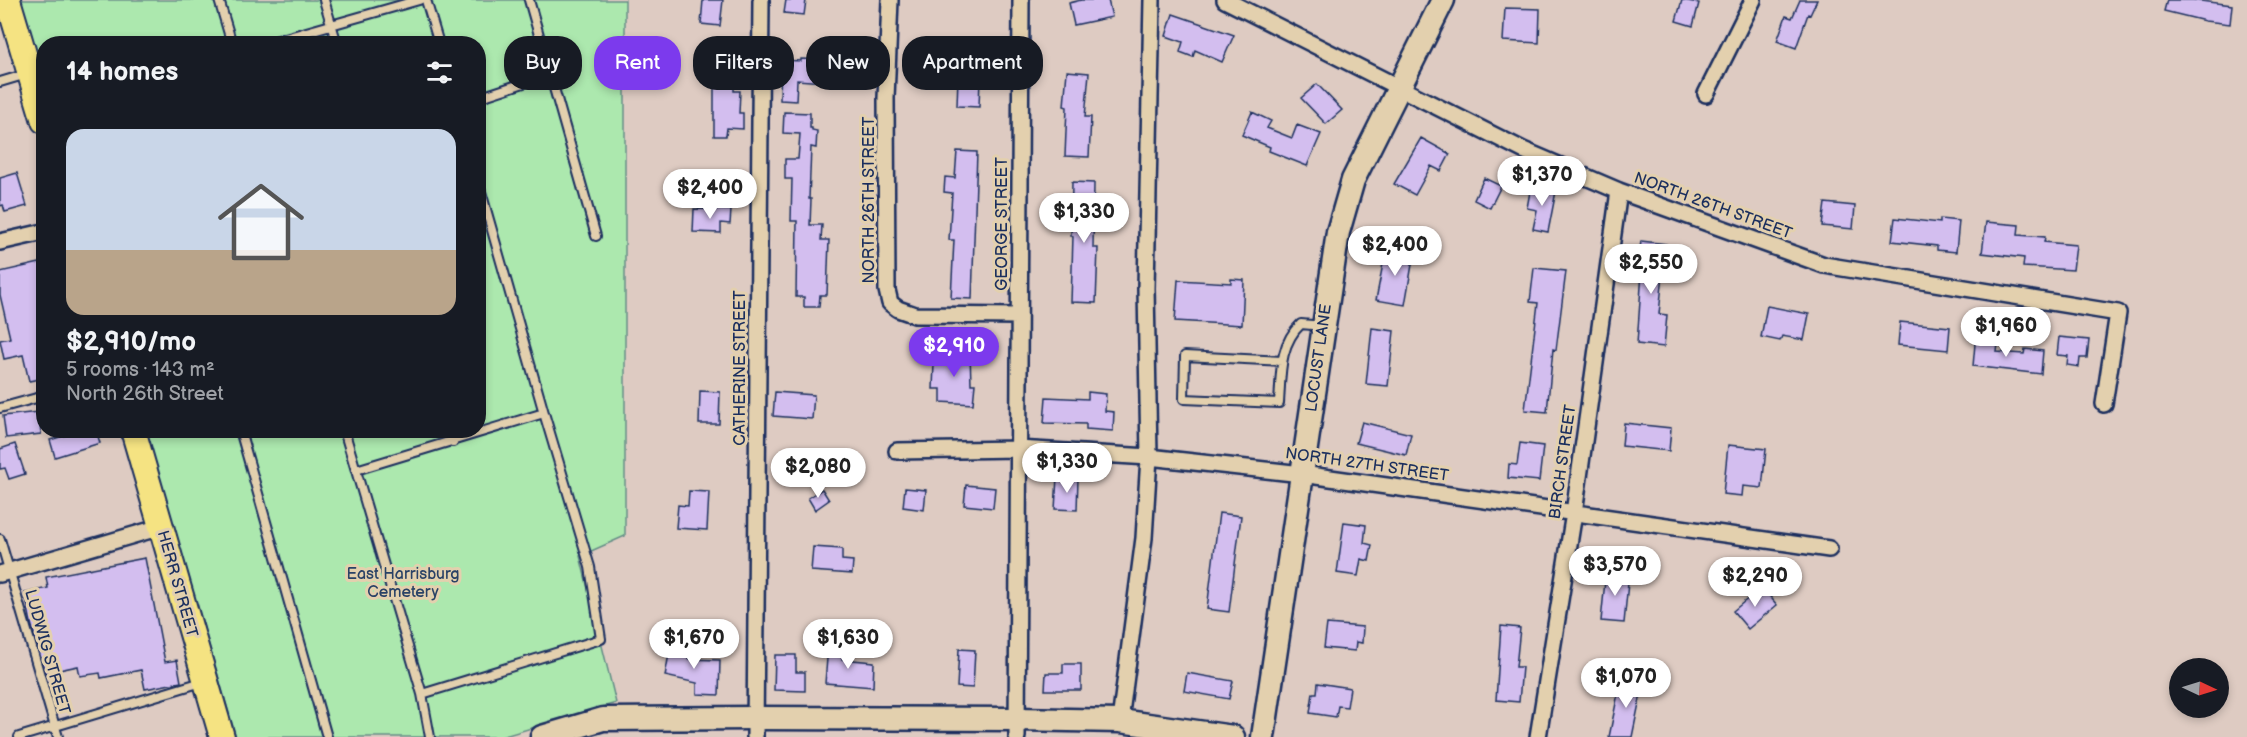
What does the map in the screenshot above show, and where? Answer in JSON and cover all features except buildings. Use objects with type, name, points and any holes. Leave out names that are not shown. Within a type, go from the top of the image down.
[{"type":"main road","points":[[8,0],[36,94]]},
{"type":"main road","name":"HERR STREET","points":[[135,438],[222,737]]},
{"type":"street","name":"CATHERINE STREET","points":[[755,727],[761,0]]},
{"type":"street","name":"NORTH 26TH STREET","points":[[890,0],[886,98],[887,290],[890,303],[898,309],[915,315],[1019,315]]},
{"type":"street","name":"GEORGE STREET","points":[[1017,728],[1021,0]]},
{"type":"street","points":[[1120,721],[1144,538],[1149,457],[1146,288],[1152,0]]},
{"type":"street","name":"NORTH 26TH STREET","points":[[1225,0],[1523,150],[1619,191],[1824,265],[2118,313],[2104,404]]},
{"type":"street","name":"LOCUST LANE","points":[[1263,737],[1338,232],[1353,180],[1443,0]]},
{"type":"street","points":[[1706,94],[1753,0]]},
{"type":"street","name":"BIRCH STREET","points":[[1538,737],[1574,513],[1619,191]]},
{"type":"street","points":[[0,242],[36,234]]},
{"type":"street","name":"NORTH 27TH STREET","points":[[897,451],[1018,449],[1149,457],[1302,474],[1829,549]]},
{"type":"street","points":[[5,573],[161,527]]},
{"type":"street","points":[[542,737],[603,719],[755,727],[1017,728],[1120,721],[1233,737]]},
{"type":"lane","points":[[219,0],[230,36]]},
{"type":"lane","points":[[324,0],[335,36]]},
{"type":"lane","points":[[291,36],[419,0]]},
{"type":"lane","points":[[426,0],[437,36]]},
{"type":"lane","points":[[529,0],[540,36]]},
{"type":"lane","points":[[0,82],[30,73]]},
{"type":"lane","points":[[486,95],[504,89]]},
{"type":"lane","points":[[555,90],[596,236]]},
{"type":"lane","points":[[422,694],[600,639],[590,567],[486,210]]},
{"type":"lane","points":[[1282,361],[1185,356],[1184,399],[1279,403],[1282,361],[1293,332],[1301,324],[1324,326]]},
{"type":"lane","points":[[0,408],[36,398]]},
{"type":"lane","points":[[486,431],[544,413]]},
{"type":"lane","points":[[242,438],[327,737]]},
{"type":"lane","points":[[346,438],[422,694],[430,737]]},
{"type":"lane","points":[[356,470],[463,438]]},
{"type":"lane","name":"LUDWIG STREET","points":[[0,539],[5,573],[58,737]]},
{"type":"lane","points":[[19,737],[206,681]]},
{"type":"green space","name":"East Harrisburg Cemetery","points":[[21,0],[625,0],[625,36],[594,36],[594,90],[625,90],[625,536],[580,556],[616,703],[501,737],[236,737],[148,438],[486,438],[486,36],[36,36],[36,55]]}]
